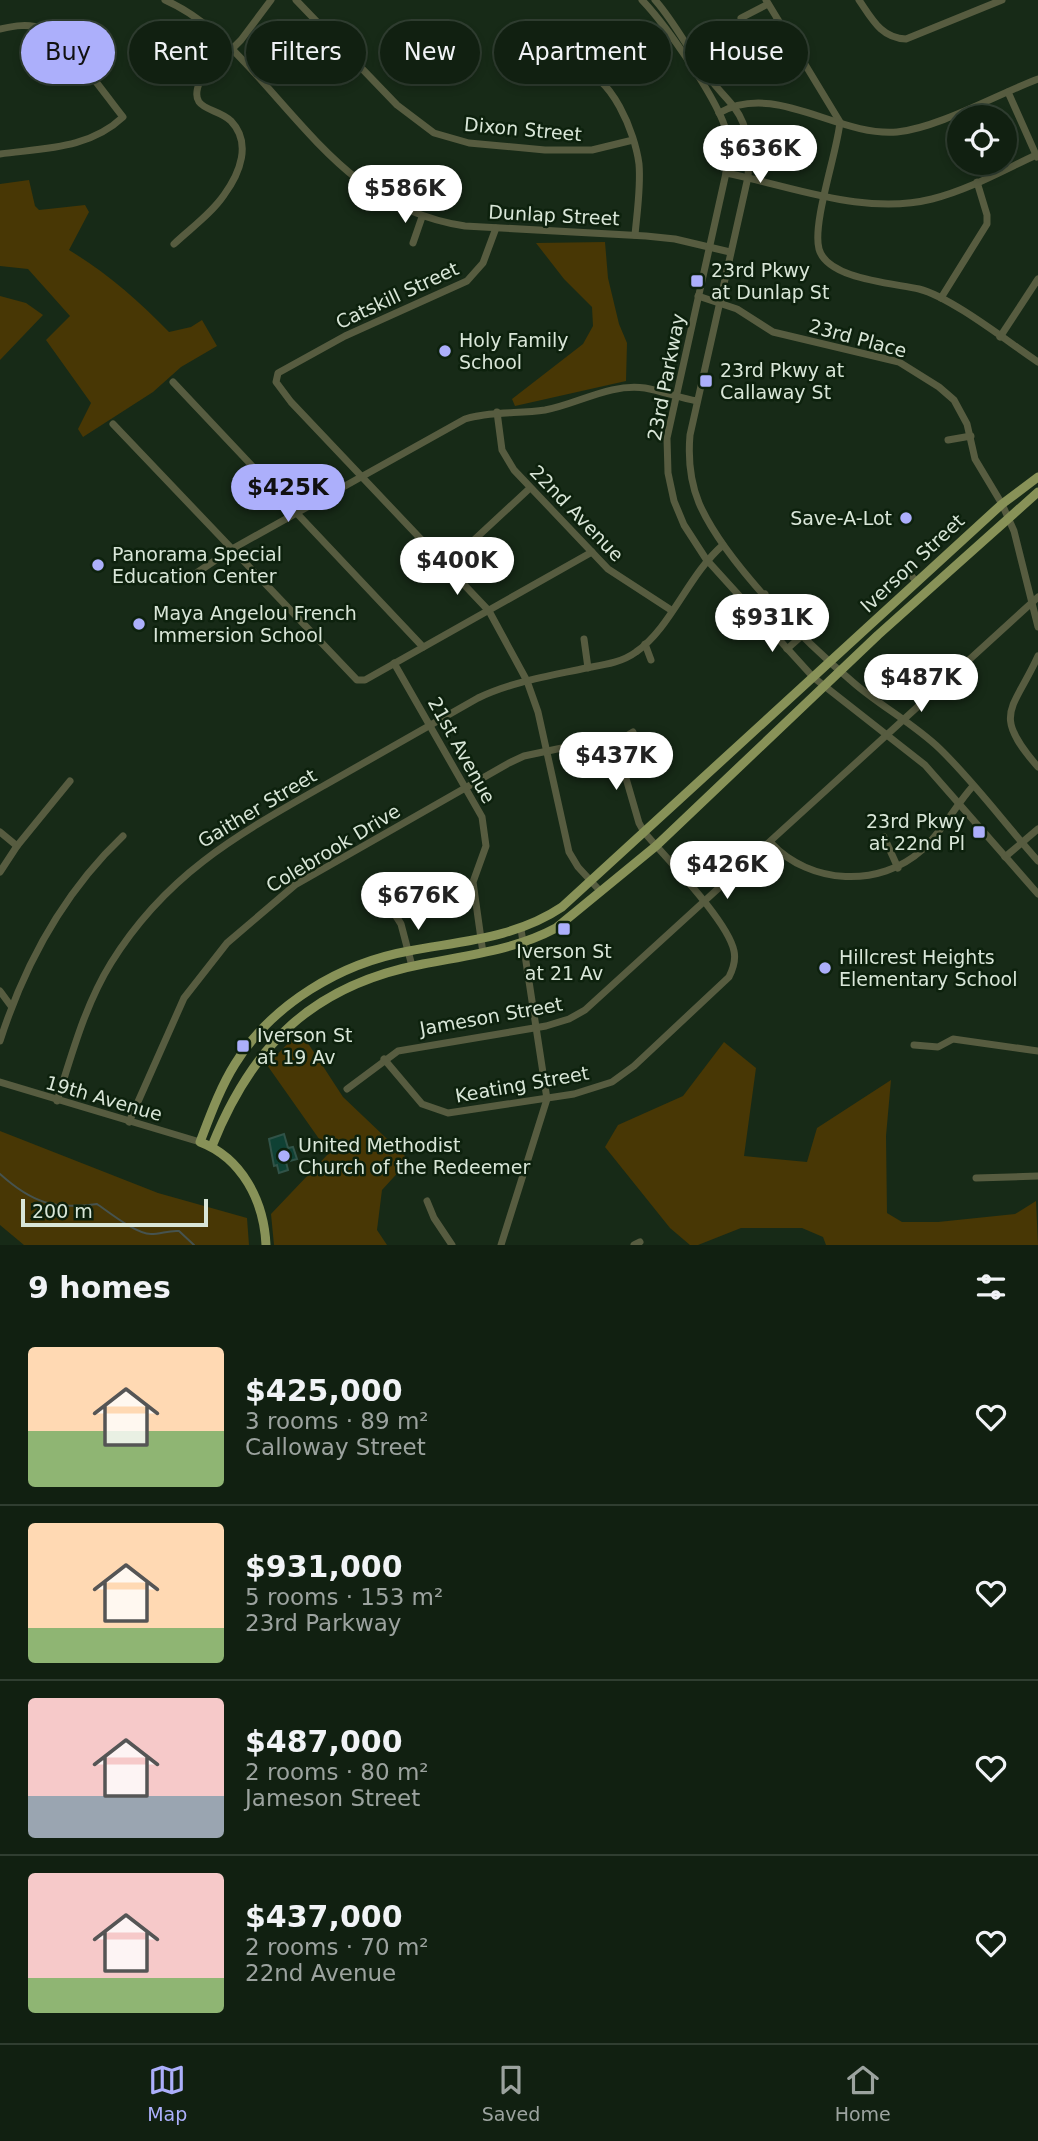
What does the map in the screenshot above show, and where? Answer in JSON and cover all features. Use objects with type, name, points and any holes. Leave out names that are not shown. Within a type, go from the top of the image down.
[{"type":"main road","name":"Iverson Street","points":[[200,1142],[235,1063],[255,1038],[282,1012],[346,970],[409,951],[521,929],[553,913],[592,882],[1002,504],[1038,477]]},
{"type":"main road","name":"Iverson Street","points":[[212,1146],[228,1107],[248,1073],[261,1055],[291,1025],[348,986],[379,974],[525,943],[556,928],[656,846],[841,671],[1038,492]]},
{"type":"main road","points":[[200,1142],[212,1146],[235,1165],[252,1191],[260,1209],[266,1245]]},
{"type":"street","name":"Dunlap Street","points":[[165,0],[196,16],[233,49],[356,180],[387,201],[422,217],[465,226],[675,239],[730,252]]},
{"type":"street","points":[[174,244],[226,192],[243,152],[240,137],[230,119],[205,107],[199,101],[197,88],[205,75],[233,49],[271,0]]},
{"type":"street","name":"Dixon Street","points":[[296,0],[397,105],[434,133],[469,143],[545,150],[592,150],[633,140]]},
{"type":"street","name":"23rd Parkway","points":[[642,0],[667,30],[719,113],[727,136],[726,173],[667,438],[671,490],[684,525],[706,559],[813,677],[925,765],[1038,893]]},
{"type":"street","name":"23rd Parkway","points":[[655,0],[712,82],[734,105],[748,139],[748,177],[689,447],[692,480],[698,502],[723,545],[802,635],[830,662],[941,750],[1038,861]]},
{"type":"street","points":[[859,0],[880,30],[906,39],[1002,0]]},
{"type":"street","points":[[741,18],[767,2],[840,122],[817,238],[819,250],[826,262],[859,276],[921,290],[941,298],[1038,362]]},
{"type":"street","points":[[0,29],[22,25],[46,30],[65,45],[123,117],[111,129],[80,144],[0,154]]},
{"type":"street","points":[[719,113],[734,105],[768,104],[872,132],[899,131],[931,123],[1038,79]]},
{"type":"street","points":[[603,84],[627,121],[639,165],[635,235]]},
{"type":"street","points":[[726,173],[872,204],[932,199],[1037,157],[1009,92]]},
{"type":"street","points":[[941,298],[987,223],[985,205],[977,182]]},
{"type":"street","points":[[413,243],[422,217]]},
{"type":"street","name":"Catskill Street","points":[[360,476],[278,387],[277,375],[345,336],[467,281],[483,263],[496,228]]},
{"type":"street","points":[[1000,337],[1038,279]]},
{"type":"street","name":"23rd Place","points":[[698,296],[719,301],[773,332],[899,362],[939,387],[954,400],[971,436],[975,459],[1009,516],[1035,599],[1038,627]]},
{"type":"street","points":[[173,382],[423,647]]},
{"type":"street","points":[[189,578],[232,549],[464,419],[497,412],[546,409],[618,389],[644,388],[697,401]]},
{"type":"street","name":"22nd Avenue","points":[[497,412],[502,450],[514,470],[618,576],[671,610]]},
{"type":"street","points":[[113,424],[351,677],[365,680],[592,552]]},
{"type":"street","points":[[948,440],[971,436]]},
{"type":"street","points":[[360,476],[489,611],[527,681],[547,751],[569,852],[578,867],[601,891]]},
{"type":"street","points":[[447,565],[530,488]]},
{"type":"street","name":"Gaither Street","points":[[57,1101],[82,1023],[105,974],[126,941],[162,896],[191,868],[239,834],[491,692],[621,660],[645,644],[706,559],[723,545]]},
{"type":"street","points":[[905,569],[917,582]]},
{"type":"street","points":[[750,608],[765,594]]},
{"type":"street","name":"Jameson Street","points":[[346,1090],[384,1059],[411,1046],[536,1028],[560,1023],[585,1010],[771,844],[886,734],[1035,599]]},
{"type":"street","points":[[764,624],[779,609]]},
{"type":"street","points":[[787,649],[814,625]]},
{"type":"street","points":[[584,639],[588,668]]},
{"type":"street","points":[[645,644],[651,660]]},
{"type":"street","points":[[1038,658],[1016,695],[1011,720],[1016,741],[1038,767]]},
{"type":"street","name":"21st Avenue","points":[[394,663],[481,815],[485,834],[484,852],[473,882],[484,953]]},
{"type":"street","points":[[633,732],[616,740],[639,823],[704,903]]},
{"type":"street","name":"Colebrook Drive","points":[[129,1122],[184,998],[227,943],[295,885],[509,763],[547,751],[616,740]]},
{"type":"street","points":[[0,872],[17,846],[70,781]]},
{"type":"street","points":[[771,844],[779,853],[795,862],[827,874],[846,877],[874,875],[898,868],[930,842],[973,786]]},
{"type":"street","points":[[1005,857],[1038,829]]},
{"type":"street","points":[[0,832],[17,846]]},
{"type":"street","points":[[0,1041],[11,1006],[30,962],[67,900],[106,851],[122,836]]},
{"type":"street","points":[[884,836],[898,868]]},
{"type":"street","name":"Keating Street","points":[[384,1059],[418,1101],[447,1114],[574,1094],[612,1082],[634,1066],[694,1012],[733,970],[734,951],[728,934],[704,903]]},
{"type":"street","points":[[394,913],[401,924],[412,966]]},
{"type":"street","points":[[501,1245],[547,1099],[521,929]]},
{"type":"street","points":[[0,991],[11,1006]]},
{"type":"street","points":[[914,1045],[938,1047],[953,1039],[1038,1051]]},
{"type":"street","name":"19th Avenue","points":[[0,1082],[200,1142]]},
{"type":"street","points":[[976,1178],[1038,1177]]},
{"type":"street","points":[[427,1201],[452,1245]]},
{"type":"shaded area","points":[[29,180],[35,206],[39,210],[85,205],[89,212],[69,250],[122,288],[169,332],[191,327],[202,320],[217,346],[181,367],[153,392],[83,437],[78,429],[91,403],[46,340],[70,316],[28,269],[0,266],[0,184]]},
{"type":"shaded area","points":[[605,242],[608,278],[619,324],[627,343],[626,381],[515,406],[512,399],[583,344],[593,326],[592,307],[564,279],[536,243]]},
{"type":"shaded area","points":[[0,296],[26,303],[43,315],[0,360]]},
{"type":"shaded area","points":[[300,1031],[343,1097],[405,1156],[403,1167],[382,1190],[377,1230],[387,1245],[274,1245],[271,1214],[329,1153],[267,1065]]},
{"type":"shaded area","points":[[724,1042],[756,1068],[744,1156],[807,1162],[817,1128],[891,1080],[886,1136],[887,1213],[902,1222],[938,1222],[1015,1214],[1036,1201],[1038,1245],[826,1245],[823,1237],[802,1228],[741,1228],[698,1245],[690,1245],[670,1228],[605,1147],[618,1125],[683,1096]]},
{"type":"shaded area","points":[[0,1131],[158,1193],[247,1218],[249,1245],[24,1245],[0,1225]]},
{"type":"building","name":"United Methodist Church of the Redeemer","points":[[284,1134],[288,1148],[293,1147],[297,1159],[286,1162],[288,1170],[279,1173],[277,1165],[274,1166],[269,1139]]},
{"type":"waterway","points":[[0,1174],[34,1198],[56,1205],[97,1204],[138,1231],[151,1234],[179,1231],[194,1245]]},
{"type":"place","name":"23rd Pkwy at Dunlap St","points":[[697,281]]},
{"type":"place","name":"Holy Family School","points":[[445,351]]},
{"type":"place","name":"23rd Pkwy at Callaway St","points":[[706,381]]},
{"type":"place","name":"Save-A-Lot","points":[[906,518]]},
{"type":"place","name":"Panorama Special Education Center","points":[[98,565]]},
{"type":"place","name":"Maya Angelou French Immersion School","points":[[139,624]]},
{"type":"place","name":"23rd Pkwy at 22nd Pl","points":[[979,832]]},
{"type":"place","name":"Iverson St at 21 Av","points":[[564,929]]},
{"type":"place","name":"Hillcrest Heights Elementary School","points":[[825,968]]},
{"type":"place","name":"Iverson St at 19 Av","points":[[243,1046]]},
{"type":"place","name":"United Methodist Church of the Redeemer","points":[[284,1156]]}]
